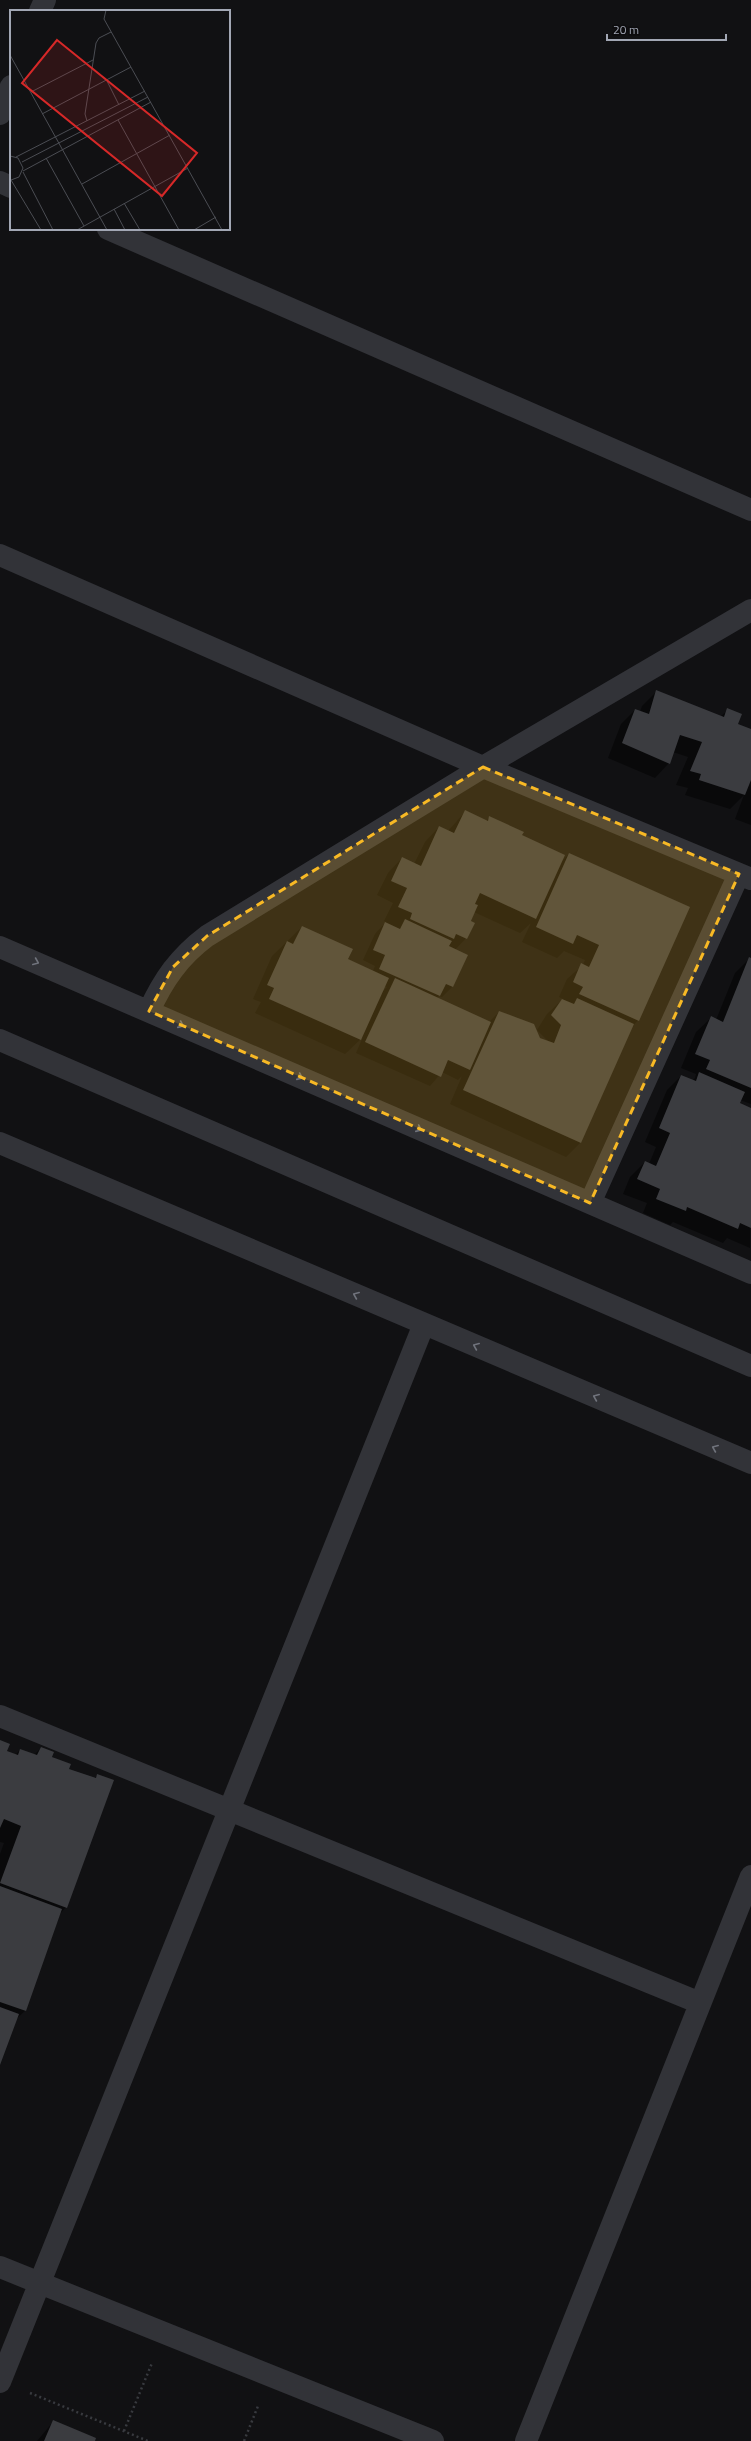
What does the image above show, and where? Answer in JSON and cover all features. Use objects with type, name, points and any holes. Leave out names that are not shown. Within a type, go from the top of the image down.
[{"type":"street","points":[[40,10],[45,0]]},
{"type":"street","points":[[0,114],[10,89]]},
{"type":"street","points":[[0,182],[10,187]]},
{"type":"street","points":[[110,230],[751,510]]},
{"type":"street","points":[[0,555],[483,767],[745,876],[590,1203]]},
{"type":"street","points":[[149,1011],[161,984],[173,967],[190,948],[207,936],[483,767],[751,610]]},
{"type":"street","points":[[0,947],[751,1273]]},
{"type":"street","points":[[0,1040],[751,1366]]},
{"type":"street","points":[[0,1143],[751,1463]]},
{"type":"street","points":[[0,2381],[424,1324]]},
{"type":"street","points":[[0,1716],[700,2003]]},
{"type":"street","points":[[526,2441],[751,1876]]},
{"type":"street","points":[[0,2267],[434,2441]]},
{"type":"path","points":[[124,2431],[164,2333]]},
{"type":"path","points":[[244,2441],[271,2376]]},
{"type":"path","points":[[0,2381],[148,2441]]},
{"type":"highlighted area","points":[[483,767],[739,874],[590,1203],[149,1011],[173,967],[207,936]]},
{"type":"building","points":[[656,690],[724,717],[727,708],[742,714],[738,724],[751,729],[751,780],[745,795],[699,780],[701,774],[690,771],[702,742],[680,735],[670,764],[622,743],[635,709],[649,714]]},
{"type":"building","points":[[465,810],[488,821],[489,816],[524,832],[522,835],[565,855],[536,919],[480,893],[475,904],[478,905],[471,921],[475,923],[467,939],[456,934],[454,939],[410,919],[412,913],[398,907],[407,888],[391,881],[402,857],[421,866],[439,826],[454,833]]},
{"type":"building","points":[[569,853],[690,907],[639,1021],[579,994],[583,987],[573,982],[581,963],[589,967],[599,945],[577,935],[573,944],[536,927]]},
{"type":"building","points":[[405,919],[452,941],[449,946],[468,955],[453,987],[446,984],[440,996],[379,969],[385,955],[373,950],[385,922],[400,929]]},
{"type":"building","points":[[302,926],[353,949],[348,959],[389,978],[361,1040],[269,999],[274,988],[267,985],[287,941],[293,944]]},
{"type":"building","points":[[749,957],[751,958],[751,1088],[706,1069],[710,1060],[695,1054],[711,1016],[723,1022]]},
{"type":"building","points":[[395,978],[491,1022],[470,1070],[448,1060],[441,1077],[365,1042]]},
{"type":"building","points":[[577,998],[634,1024],[581,1143],[463,1090],[499,1011],[534,1024],[540,1038],[554,1043],[561,1025],[551,1015],[562,999],[574,1004]]},
{"type":"building","points":[[699,1072],[745,1092],[740,1103],[751,1108],[751,1228],[740,1223],[738,1229],[687,1207],[686,1211],[656,1199],[660,1189],[637,1179],[645,1161],[656,1166],[670,1133],[659,1128],[681,1075],[696,1081]]},
{"type":"building","points":[[0,1740],[10,1744],[7,1751],[18,1755],[20,1749],[37,1755],[41,1747],[54,1752],[52,1757],[71,1764],[69,1769],[96,1778],[97,1774],[114,1780],[67,1908],[0,1883],[21,1826],[4,1819],[0,1828]]},
{"type":"building","points":[[0,1886],[62,1909],[26,2011],[0,2002]]},
{"type":"building","points":[[0,2007],[19,2014],[0,2065]]},
{"type":"building","points":[[53,2420],[96,2438],[95,2441],[44,2441]]}]
